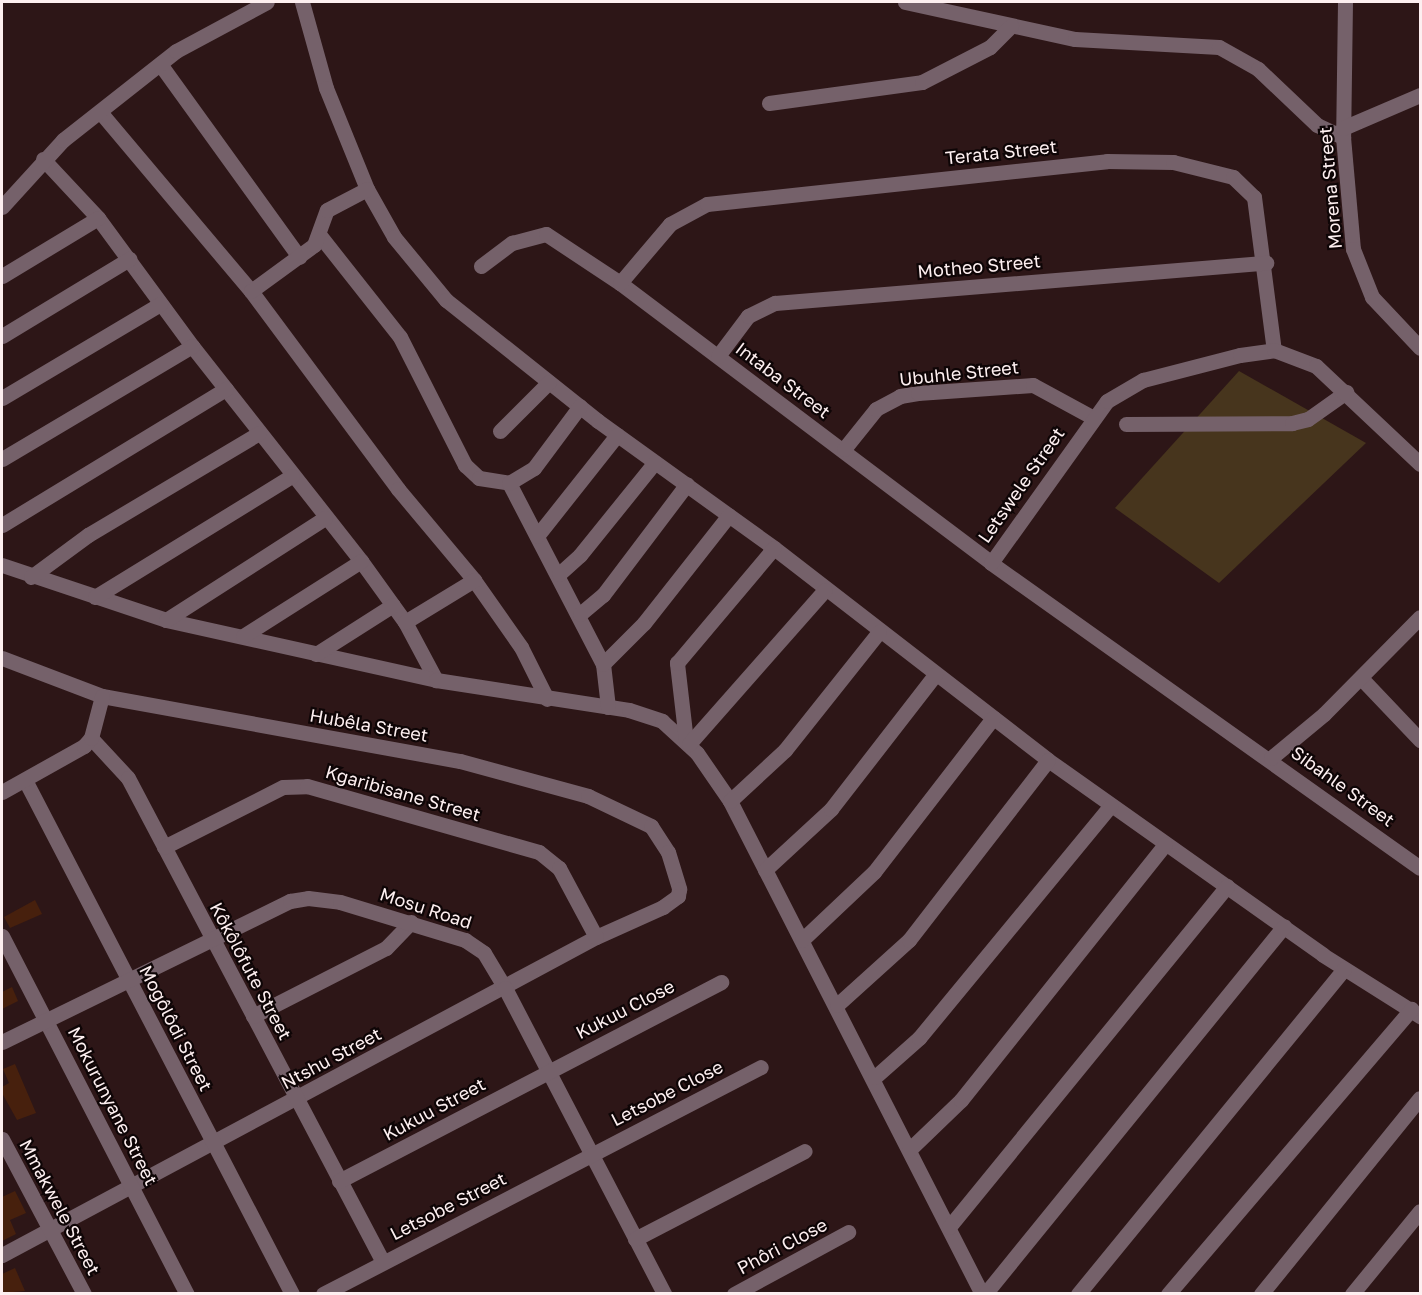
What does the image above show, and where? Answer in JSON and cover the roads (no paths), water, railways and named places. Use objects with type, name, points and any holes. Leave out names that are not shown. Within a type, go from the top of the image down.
[{"type":"street","points":[[2,207],[43,159],[160,64],[267,2]]},
{"type":"street","points":[[302,2],[326,88],[367,189],[394,237],[429,282],[469,320],[616,435],[774,548],[879,632],[1110,806],[1344,969],[1416,1012],[1168,1293]]},
{"type":"street","points":[[905,2],[1011,26],[1098,42],[1219,47],[1258,69],[1317,126],[1343,133],[1420,95]]},
{"type":"street","name":"Morena Street","points":[[1345,2],[1343,133],[1349,222],[1361,275],[1384,312],[1420,348]]},
{"type":"street","points":[[769,103],[922,82],[990,46],[1011,26]]},
{"type":"street","points":[[160,64],[298,257]]},
{"type":"street","points":[[101,113],[251,291],[398,489],[474,580],[521,647],[547,699]]},
{"type":"street","points":[[43,159],[98,218],[192,346],[361,561],[405,622],[436,680]]},
{"type":"street","name":"Terata Street","points":[[620,283],[670,224],[707,204],[1142,159],[1218,171],[1245,185],[1260,215],[1274,350]]},
{"type":"street","points":[[251,291],[321,237],[327,210],[367,189]]},
{"type":"street","points":[[2,276],[98,218]]},
{"type":"street","name":"Intaba Street","points":[[481,266],[512,243],[546,234],[620,283],[991,563]]},
{"type":"street","points":[[321,237],[400,337],[465,465],[479,478],[509,483],[534,468],[580,406]]},
{"type":"street","points":[[2,336],[129,259]]},
{"type":"street","name":"Motheo Street","points":[[718,356],[748,316],[776,303],[1266,262]]},
{"type":"street","points":[[2,398],[160,304]]},
{"type":"street","points":[[2,459],[192,346]]},
{"type":"street","name":"Letswele Street","points":[[1271,758],[991,563],[1092,417],[1124,388],[1143,380],[1274,350],[1303,358],[1346,392],[1420,464]]},
{"type":"street","points":[[500,431],[549,382]]},
{"type":"street","name":"Ubuhle Street","points":[[843,450],[876,409],[900,396],[918,393],[1033,385],[1092,417]]},
{"type":"street","points":[[2,525],[225,389]]},
{"type":"street","points":[[1126,424],[1292,423],[1308,419],[1346,392]]},
{"type":"street","points":[[31,577],[78,542],[259,433]]},
{"type":"street","points":[[537,536],[616,435]]},
{"type":"street","points":[[559,574],[580,555],[655,462]]},
{"type":"street","points":[[95,597],[292,476]]},
{"type":"street","points":[[509,483],[580,614],[603,664],[608,707]]},
{"type":"street","points":[[580,614],[603,595],[687,484]]},
{"type":"street","points":[[603,664],[644,623],[729,515]]},
{"type":"street","points":[[166,620],[325,518]]},
{"type":"street","points":[[687,743],[677,663],[774,548]]},
{"type":"street","points":[[243,636],[361,561]]},
{"type":"street","points":[[2,566],[166,620],[436,680],[608,707],[662,721],[687,743],[730,801],[875,1077],[909,1150],[983,1293],[1284,926]]},
{"type":"street","points":[[405,622],[474,580]]},
{"type":"street","points":[[687,743],[825,590]]},
{"type":"street","points":[[316,654],[393,605]]},
{"type":"street","points":[[1271,758],[1361,678],[1420,617]]},
{"type":"street","points":[[730,801],[785,750],[879,632]]},
{"type":"street","points":[[2,677],[5,661]]},
{"type":"street","name":"Hubêla Street","points":[[5,661],[102,696],[460,761],[588,796],[651,826],[674,866],[678,896]]},
{"type":"street","points":[[765,870],[831,809],[935,675]]},
{"type":"street","points":[[1361,678],[1420,740]]},
{"type":"street","points":[[2,792],[77,753],[91,738],[102,696]]},
{"type":"street","points":[[802,940],[874,872],[993,718]]},
{"type":"street","name":"Kôkôlôfute Street","points":[[91,738],[121,766],[383,1262]]},
{"type":"street","name":"Sibahle Street","points":[[1271,758],[1420,868]]},
{"type":"street","points":[[837,1005],[909,940],[1048,760]]},
{"type":"street","name":"Mogôlôdi Street","points":[[25,780],[292,1293]]},
{"type":"street","name":"Kgaribisane Street","points":[[164,847],[284,788],[307,786],[539,852],[559,868],[596,938]]},
{"type":"street","points":[[875,1077],[919,1038],[1110,806]]},
{"type":"street","points":[[909,1150],[961,1100],[1165,844]]},
{"type":"street","points":[[949,1227],[1227,886]]},
{"type":"street","name":"Ntshu Street","points":[[2,1255],[678,896]]},
{"type":"street","name":"Mosu Road","points":[[2,1042],[212,938],[308,898],[411,922],[476,946],[505,988],[546,1071],[664,1293]]},
{"type":"street","points":[[253,1016],[386,948],[411,922]]},
{"type":"street","name":"Mokurunyane Street","points":[[2,936],[187,1293]]},
{"type":"street","points":[[1078,1293],[1344,969]]},
{"type":"street","name":"Kukuu Close","points":[[546,1071],[721,982]]},
{"type":"street","name":"Letsobe Close","points":[[592,1154],[761,1067]]},
{"type":"street","name":"Kukuu Street","points":[[339,1181],[546,1071]]},
{"type":"street","points":[[1261,1293],[1420,1098]]},
{"type":"street","name":"Mmakwele Street","points":[[2,1139],[84,1293]]},
{"type":"street","points":[[635,1239],[805,1151]]},
{"type":"street","name":"Letsobe Street","points":[[323,1293],[592,1154]]},
{"type":"street","points":[[1352,1293],[1420,1210]]},
{"type":"street","name":"Phôri Close","points":[[734,1293],[848,1232]]}]
